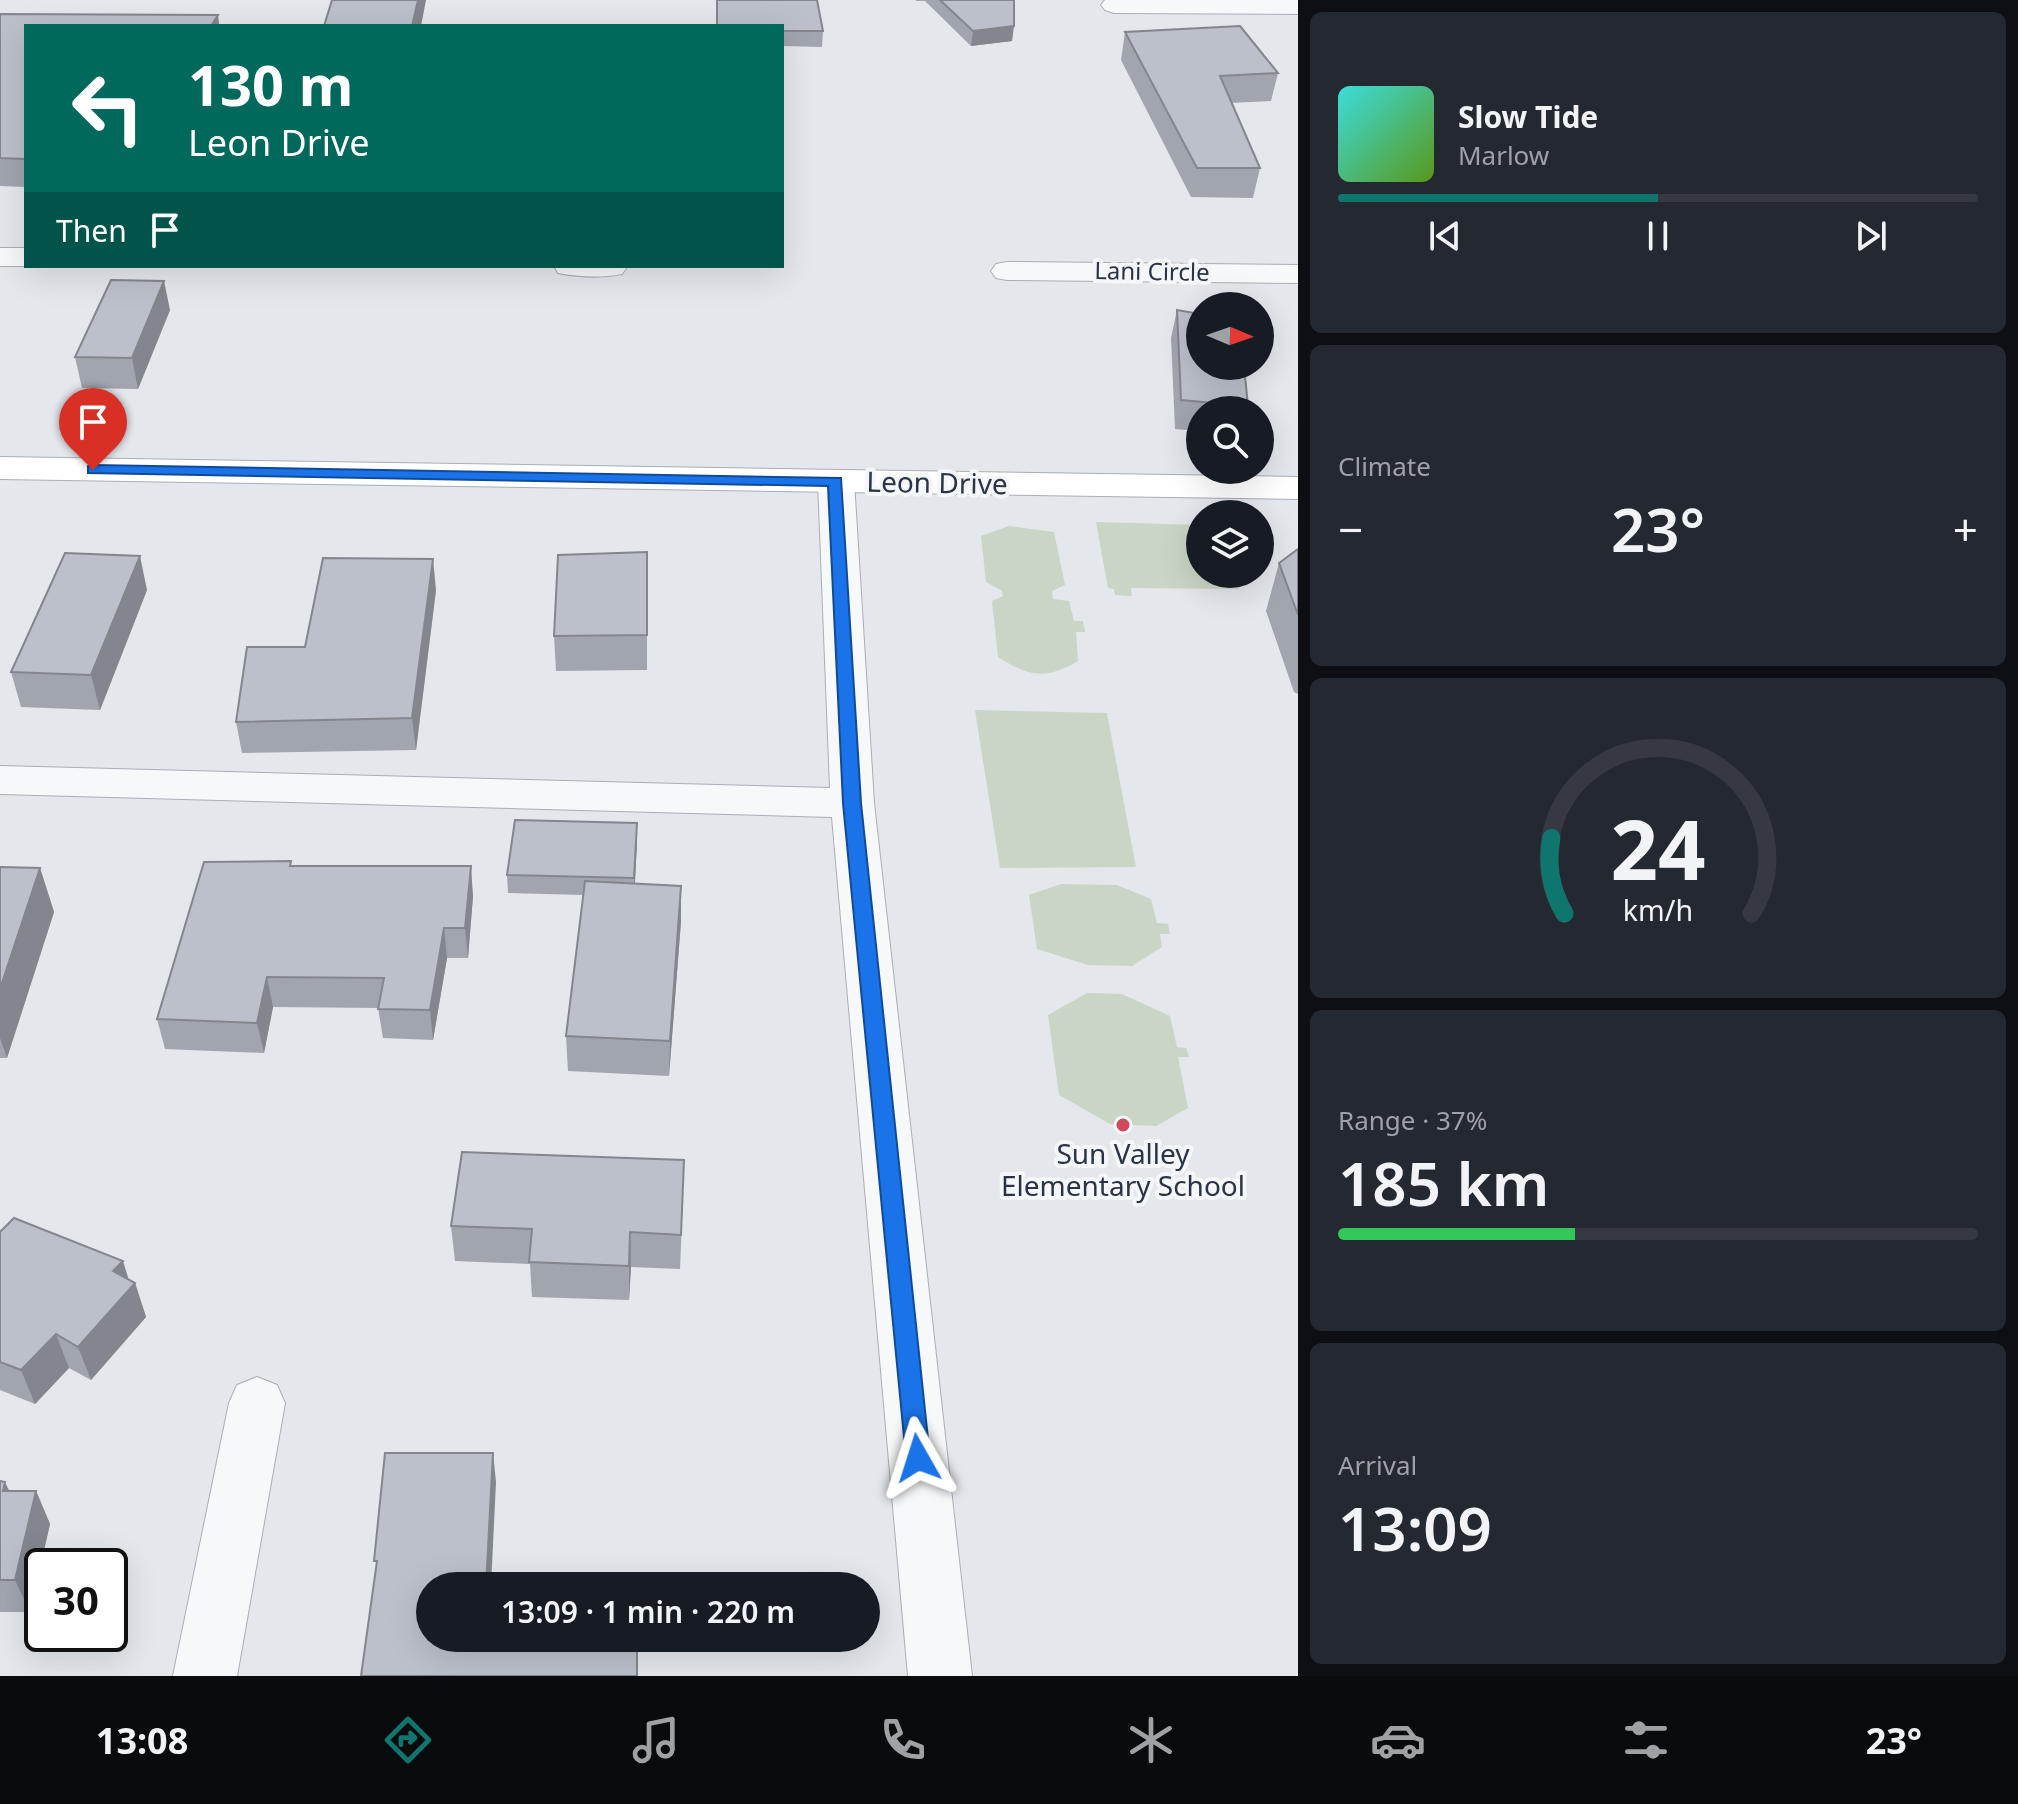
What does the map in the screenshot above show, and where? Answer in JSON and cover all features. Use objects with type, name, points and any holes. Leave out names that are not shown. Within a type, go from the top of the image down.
[{"type":"street","points":[[1114,5],[1298,6]]},
{"type":"street","points":[[0,257],[24,257]]},
{"type":"street","name":"Lani Circle","points":[[1007,271],[1298,274]]},
{"type":"street","name":"Leon Drive","points":[[0,468],[1298,488]]},
{"type":"street","points":[[836,481],[852,803],[940,1676]]},
{"type":"street","points":[[0,780],[852,803]]},
{"type":"street","points":[[205,1676],[257,1403]]},
{"type":"green space","points":[[1096,522],[1186,525],[1186,588],[1239,589],[1131,588],[1132,596],[1115,595],[1114,589],[1108,588]]},
{"type":"green space","points":[[1009,526],[1054,532],[1065,585],[1052,591],[1053,599],[1069,601],[1074,621],[1083,621],[1085,632],[1076,632],[1078,661],[1067,667],[1038,674],[1019,669],[998,657],[992,601],[1003,596],[1002,591],[986,582],[981,536]]},
{"type":"green space","points":[[975,710],[1107,713],[1136,867],[1000,868]]},
{"type":"green space","points":[[1061,884],[1117,885],[1151,899],[1157,923],[1168,924],[1170,934],[1160,934],[1162,947],[1132,966],[1088,965],[1037,949],[1029,895]]},
{"type":"green space","points":[[1087,993],[1122,994],[1170,1016],[1177,1047],[1186,1048],[1189,1057],[1178,1057],[1188,1108],[1156,1126],[1110,1124],[1059,1095],[1048,1015]]},
{"type":"building","points":[[332,0],[418,0],[412,24],[325,24]]},
{"type":"building","points":[[717,0],[817,0],[823,31],[784,31],[784,24],[717,24]]},
{"type":"building","points":[[940,0],[1014,0],[1014,26],[973,31]]},
{"type":"building","points":[[0,14],[218,15],[212,24],[24,24],[24,159],[0,158]]},
{"type":"building","points":[[1240,26],[1278,73],[1220,76],[1260,168],[1197,168],[1125,32]]},
{"type":"building","points":[[111,280],[164,281],[132,358],[75,357]]},
{"type":"building","points":[[1177,310],[1186,312],[1186,380],[1245,380],[1247,396],[1186,396],[1186,400],[1181,400]]},
{"type":"building","points":[[1298,549],[1298,615],[1279,563]]},
{"type":"building","points":[[647,552],[647,635],[554,636],[558,555]]},
{"type":"building","points":[[65,553],[140,556],[91,675],[11,672]]},
{"type":"building","points":[[323,558],[433,559],[412,718],[236,722],[247,647],[305,647]]},
{"type":"building","points":[[515,820],[637,823],[634,878],[507,875]]},
{"type":"building","points":[[291,861],[290,866],[471,866],[465,928],[444,928],[430,1010],[378,1009],[384,978],[267,977],[257,1023],[157,1019],[204,862]]},
{"type":"building","points":[[0,867],[40,868],[0,989]]},
{"type":"building","points":[[585,881],[681,886],[670,1041],[566,1036]]},
{"type":"building","points":[[462,1152],[684,1160],[681,1235],[630,1232],[629,1266],[529,1262],[532,1229],[451,1226]]},
{"type":"building","points":[[14,1218],[123,1261],[113,1271],[135,1283],[78,1347],[56,1334],[21,1370],[0,1362],[0,1232]]},
{"type":"building","points":[[385,1453],[493,1453],[487,1572],[416,1572],[416,1652],[637,1652],[637,1676],[361,1676],[377,1561],[374,1561]]},
{"type":"building","points":[[0,1481],[5,1482],[3,1491],[36,1491],[15,1580],[0,1580]]},
{"type":"place","name":"Sun Valley Elementary School","points":[[1123,1125]]},
{"type":"route","points":[[93,470],[836,481],[852,803],[918,1458]]}]
